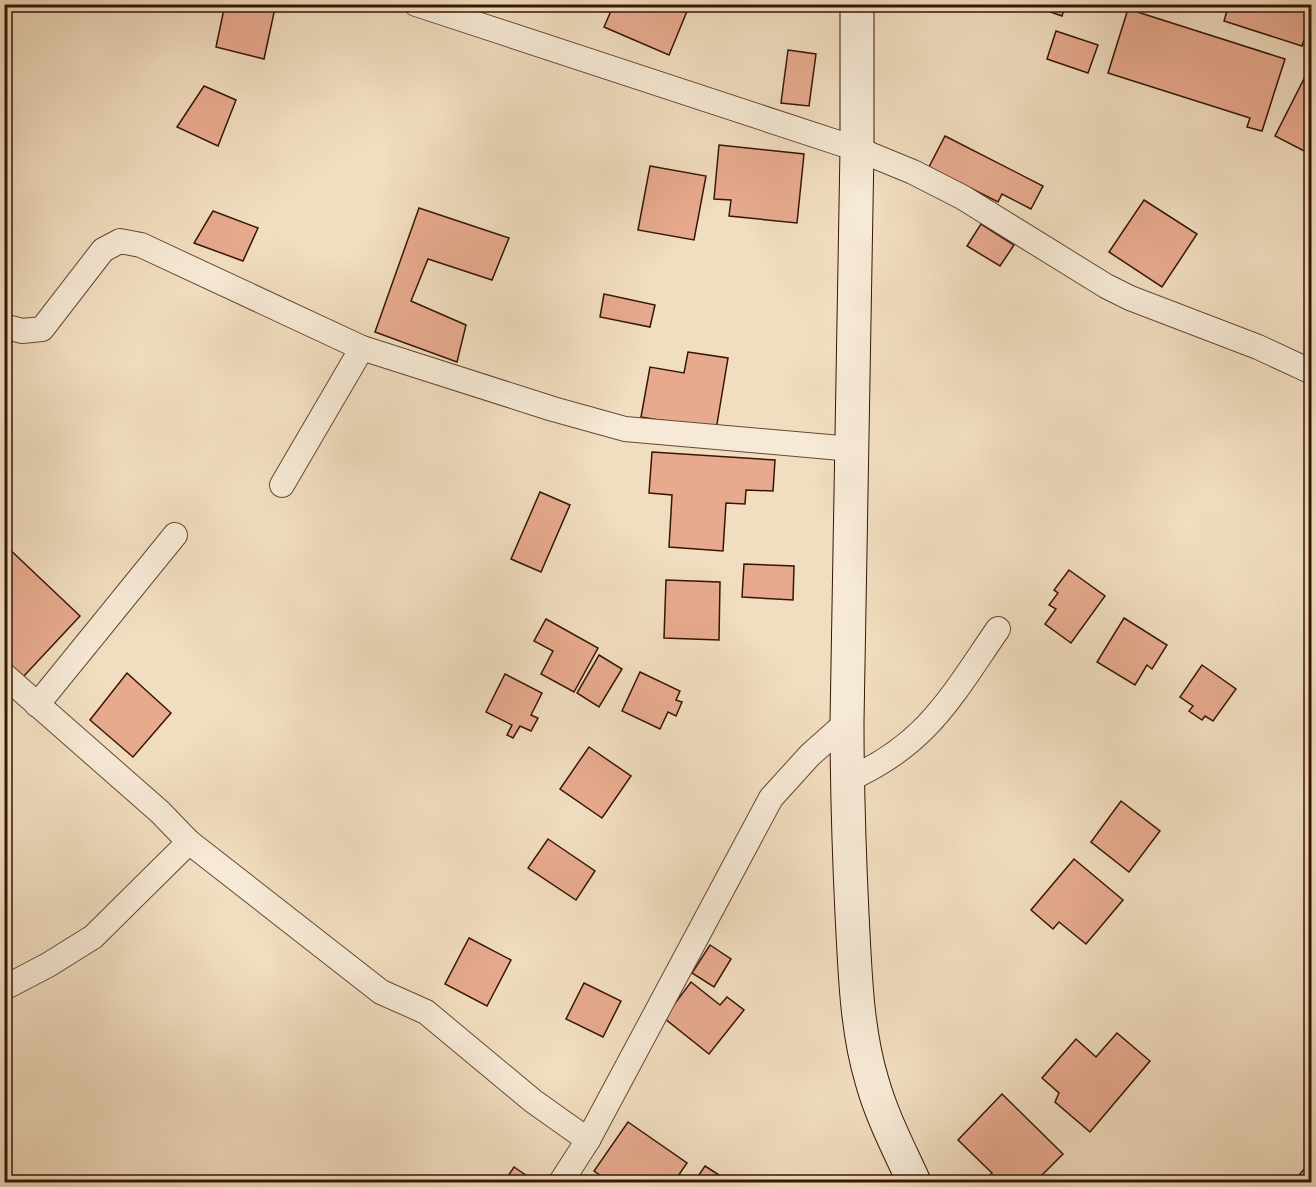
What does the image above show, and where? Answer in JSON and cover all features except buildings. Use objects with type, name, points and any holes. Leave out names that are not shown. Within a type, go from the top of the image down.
[{"type":"street","points":[[416,4],[857,149],[913,172],[962,197],[1106,286],[1130,298],[1216,330],[1311,372]]},
{"type":"street","points":[[857,4],[857,149],[847,722],[847,780],[855,970],[861,1024],[872,1080],[888,1126],[914,1182]]},
{"type":"street","points":[[4,326],[22,332],[42,329],[103,250],[120,241],[141,245],[363,348],[553,409],[625,429],[852,449]]},
{"type":"street","points":[[282,485],[363,348]]},
{"type":"street","points":[[37,705],[175,535]]},
{"type":"street","points":[[847,780],[885,761],[915,739],[945,708],[998,629]]},
{"type":"street","points":[[4,675],[160,812],[189,842],[381,992],[426,1012],[533,1101],[588,1140]]},
{"type":"street","points":[[561,1182],[588,1140],[771,798],[810,755],[847,722]]},
{"type":"street","points":[[4,988],[48,965],[93,937],[189,842]]}]
